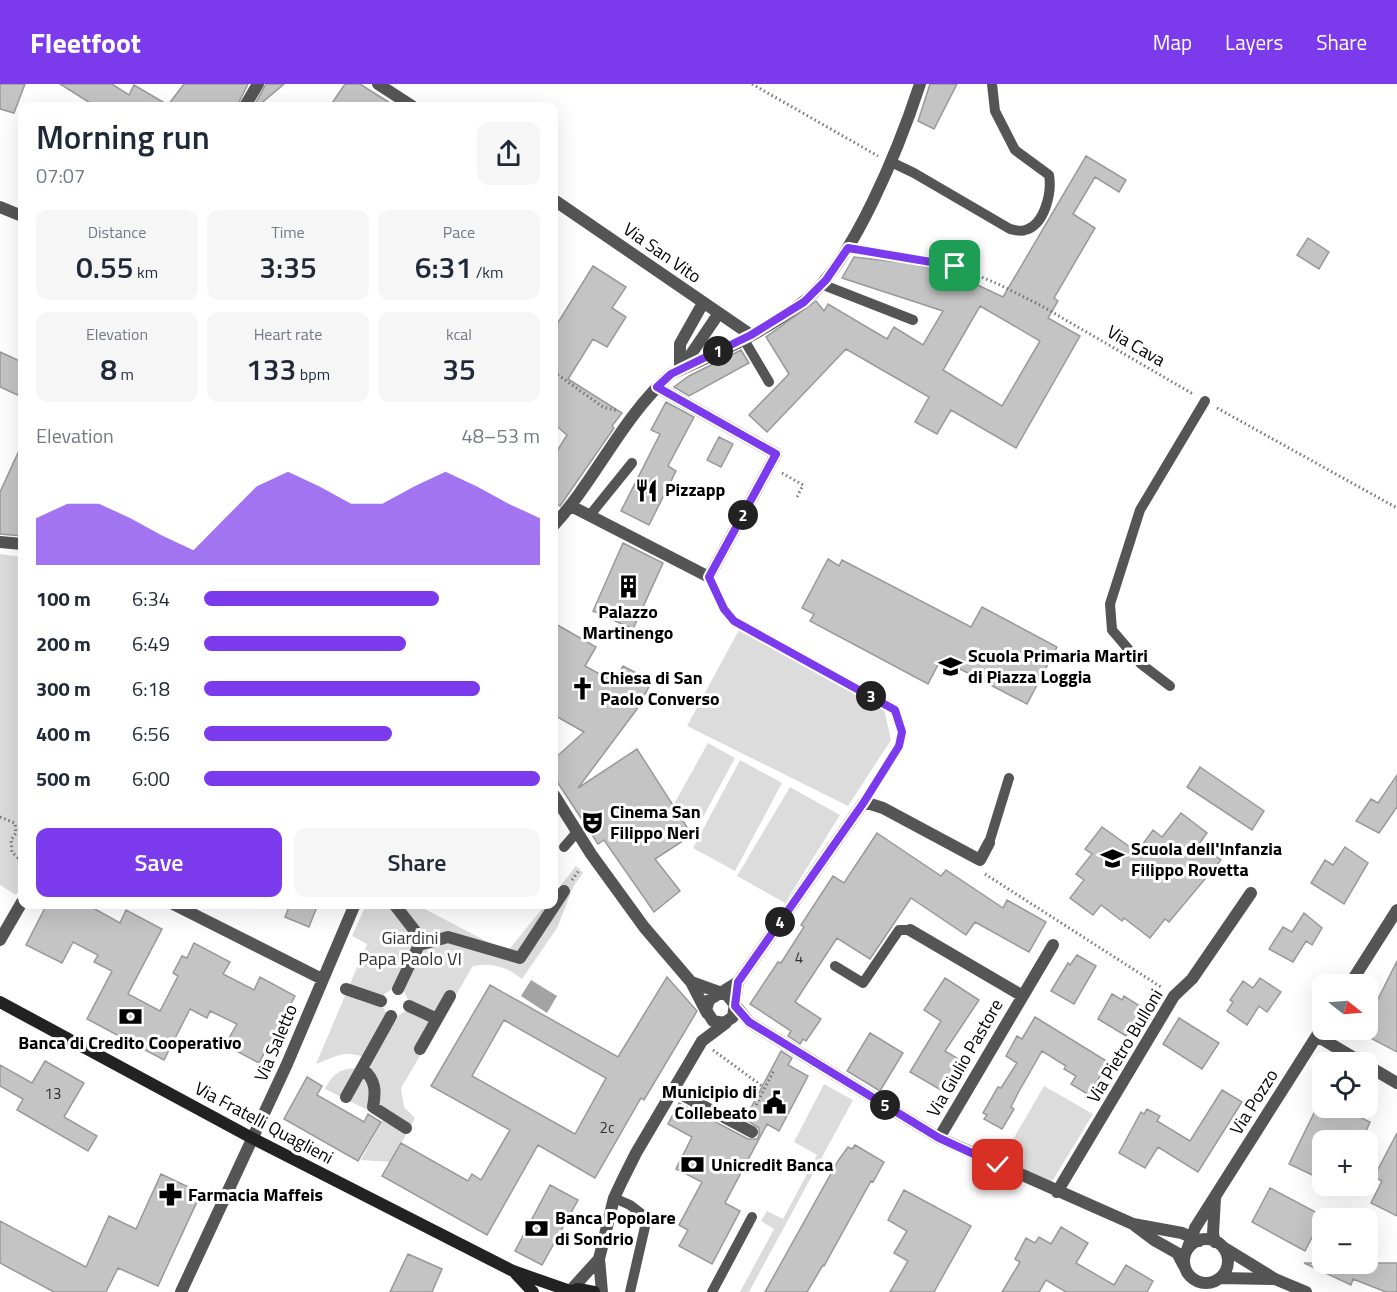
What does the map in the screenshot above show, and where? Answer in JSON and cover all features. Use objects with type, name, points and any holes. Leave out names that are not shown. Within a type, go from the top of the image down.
[{"type":"street","points":[[247,102],[258,84]]},
{"type":"street","points":[[378,84],[406,102]]},
{"type":"street","points":[[558,521],[571,506],[630,418],[671,374],[747,337],[804,302],[821,284],[848,248],[891,162],[920,84]]},
{"type":"street","name":"Via San Vito","points":[[558,203],[719,313],[747,337]]},
{"type":"street","points":[[0,207],[18,214]]},
{"type":"street","points":[[680,370],[680,344],[703,303]]},
{"type":"street","points":[[680,370],[719,313]]},
{"type":"street","points":[[571,506],[709,577],[776,454],[657,387]]},
{"type":"street","points":[[0,542],[18,544]]},
{"type":"street","points":[[558,801],[591,854],[644,927],[691,982],[713,1022],[749,1022]]},
{"type":"street","points":[[703,1040],[709,1000],[738,982],[864,802],[883,808],[980,860],[989,843]]},
{"type":"street","points":[[558,900],[564,891]]},
{"type":"street","name":"Via Pietro Bulloni","points":[[1057,1192],[1174,996],[1192,979],[1251,893]]},
{"type":"street","points":[[0,940],[18,909]]},
{"type":"street","points":[[183,909],[322,979]]},
{"type":"street","name":"Via Saletto","points":[[181,1292],[287,1064],[353,909]]},
{"type":"street","points":[[398,909],[415,931],[419,945],[398,988]]},
{"type":"street","points":[[419,945],[448,938],[520,958],[552,909]]},
{"type":"street","points":[[1356,974],[1397,910]]},
{"type":"street","name":"Via Giulio Pastore","points":[[910,930],[1022,995]]},
{"type":"street","name":"Via Giulio Pastore","points":[[939,1138],[1053,945]]},
{"type":"street","points":[[691,982],[730,997],[749,1022],[939,1138],[1133,1224],[1154,1240],[1177,1253],[1188,1274],[1204,1283],[1275,1279]]},
{"type":"street","points":[[602,1292],[599,1259],[614,1198],[636,1153],[703,1040],[733,1017],[738,982]]},
{"type":"street","points":[[346,989],[381,1001]]},
{"type":"street","points":[[420,1049],[450,996]]},
{"type":"street","name":"Via Fratelli Quaglieni","points":[[0,1002],[252,1138],[513,1271],[569,1292]]},
{"type":"street","points":[[409,1006],[437,1019]]},
{"type":"street","points":[[346,1097],[392,1016]]},
{"type":"street","name":"Via Pozzo","points":[[1195,1238],[1215,1197],[1314,1040]]},
{"type":"street","points":[[1332,1040],[1348,1052]]},
{"type":"street","points":[[362,1068],[372,1076],[376,1093],[373,1107],[406,1128]]},
{"type":"street","points":[[1378,1072],[1397,1083]]},
{"type":"street","points":[[672,1090],[752,1132]]},
{"type":"street","name":"Via Pozzo","points":[[1215,1197],[1213,1234],[1218,1244]]},
{"type":"street","points":[[1133,1224],[1161,1228],[1218,1244],[1275,1279],[1306,1292]]},
{"type":"street","points":[[1193,1292],[1184,1257],[1195,1238]]},
{"type":"street","points":[[1217,1283],[1227,1263],[1218,1244]]},
{"type":"street","points":[[569,1292],[599,1259]]},
{"type":"street","name":"Via Fratelli Quaglieni","points":[[513,1271],[533,1292]]},
{"type":"street","points":[[569,1292],[578,1289],[594,1292]]},
{"type":"lane","points":[[891,162],[915,173],[1010,229],[1024,231],[1034,226],[1043,213],[1052,187],[1049,175],[1014,150],[995,111],[992,84]]},
{"type":"lane","points":[[821,284],[913,320]]},
{"type":"lane","points":[[747,337],[768,382]]},
{"type":"lane","points":[[1170,686],[1141,664],[1112,630],[1110,604],[1140,510],[1205,401]]},
{"type":"lane","points":[[590,515],[632,463]]},
{"type":"lane","points":[[709,577],[724,609],[734,621],[895,710],[902,732],[899,746],[864,802]]},
{"type":"lane","points":[[989,843],[1009,778]]},
{"type":"lane","points":[[564,847],[578,831]]},
{"type":"lane","points":[[835,966],[863,983],[899,930],[910,930]]},
{"type":"lane","points":[[614,1198],[630,1205],[647,1218],[630,1292]]},
{"type":"lane","points":[[712,1292],[752,1217]]},
{"type":"path","points":[[752,84],[891,162]]},
{"type":"path","name":"Via Cava","points":[[848,248],[955,266],[998,284],[1040,305],[1205,401],[1397,508]]},
{"type":"path","points":[[558,375],[603,407],[630,418]]},
{"type":"path","points":[[770,467],[803,485],[796,499]]},
{"type":"path","points":[[0,817],[15,823],[16,833],[11,840],[12,852],[18,858]]},
{"type":"path","points":[[980,860],[980,872],[1174,996]]},
{"type":"path","points":[[703,1040],[762,1086]]},
{"type":"path","points":[[754,1109],[774,1070]]},
{"type":"green space","points":[[0,554],[18,556],[18,892],[16,895],[0,885]]},
{"type":"green space","points":[[739,630],[884,709],[891,740],[848,806],[687,726]]},
{"type":"green space","points":[[708,743],[735,758],[702,819],[674,804]]},
{"type":"green space","points":[[740,760],[782,783],[735,871],[693,848]]},
{"type":"green space","points":[[790,787],[840,815],[785,903],[737,876]]},
{"type":"green space","name":"Giardini Papa Paolo VI","points":[[576,866],[583,873],[573,887],[557,928],[522,979],[499,966],[473,966],[401,1088],[404,1107],[415,1118],[391,1162],[361,1160],[384,1118],[325,1089],[339,1072],[360,1068],[365,1057],[345,1054],[316,1064],[367,944],[352,936],[364,909],[425,909],[507,952],[542,909],[558,909],[558,889]],"holes":[[[394,988],[403,990],[409,1001],[407,1010],[396,1017],[388,1015],[381,1005],[384,994]]]},
{"type":"green space","points":[[824,1084],[853,1100],[749,1292],[740,1292],[774,1229],[761,1221],[767,1211],[783,1219],[817,1155],[794,1142]]},
{"type":"green space","points":[[1044,1086],[1093,1114],[1053,1180],[1049,1182],[1001,1160]]},
{"type":"shaded area","points":[[531,980],[557,996],[547,1013],[521,996]]},
{"type":"building","points":[[0,84],[25,84],[14,113],[0,109]]},
{"type":"building","points":[[60,84],[112,84],[129,95],[134,85],[163,102],[89,102]]},
{"type":"building","points":[[184,84],[248,84],[239,102],[170,102]]},
{"type":"building","points":[[266,84],[284,84],[263,102],[256,102]]},
{"type":"building","points":[[345,84],[360,84],[389,102],[333,102]]},
{"type":"building","points":[[930,84],[957,84],[934,129],[918,121]]},
{"type":"building","points":[[1086,156],[1126,180],[1119,192],[1095,177],[1073,214],[1095,228],[1054,298],[1058,301],[1048,318],[1080,336],[1016,448],[951,410],[937,434],[915,422],[929,397],[846,349],[767,432],[749,415],[789,374],[766,337],[816,301],[824,311],[828,304],[887,339],[894,327],[923,345],[943,311],[842,278],[854,257],[906,263],[950,272],[1003,297]],"holes":[[[980,306],[1040,341],[1002,406],[943,370]]]},
{"type":"building","points":[[1308,238],[1329,252],[1319,269],[1297,255]]},
{"type":"building","points":[[593,266],[626,287],[612,308],[626,317],[607,347],[593,339],[568,379],[622,413],[560,506],[558,505],[558,450],[567,435],[558,427],[558,323]]},
{"type":"building","points":[[741,350],[749,363],[689,396],[674,387],[689,376]]},
{"type":"building","points":[[0,352],[18,360],[18,395],[0,387]]},
{"type":"building","points":[[666,402],[694,417],[668,466],[676,471],[649,525],[621,511],[660,434],[651,430]]},
{"type":"building","points":[[719,437],[733,444],[721,467],[707,460]]},
{"type":"building","points":[[18,453],[18,536],[0,534],[0,492]]},
{"type":"building","name":"Palazzo Martinengo","points":[[623,543],[663,563],[633,629],[593,611]]},
{"type":"building","points":[[828,559],[839,566],[842,560],[971,627],[982,607],[1057,647],[1027,704],[941,659],[928,684],[810,621],[814,614],[802,608]]},
{"type":"building","points":[[558,625],[596,647],[585,666],[614,682],[623,666],[652,681],[637,709],[578,788],[637,749],[692,835],[655,859],[680,891],[654,912],[604,840],[598,844],[558,783],[558,755],[584,732],[558,717]]},
{"type":"building","points":[[1200,767],[1264,811],[1252,830],[1187,787]]},
{"type":"building","points":[[1397,775],[1397,807],[1379,833],[1356,821],[1371,799],[1378,803]]},
{"type":"building","points":[[1181,813],[1207,833],[1199,844],[1221,860],[1169,922],[1165,919],[1150,938],[1124,918],[1122,921],[1101,905],[1093,915],[1070,898],[1084,880],[1076,874],[1092,854],[1085,849],[1102,827],[1137,852],[1153,830],[1162,837]]},
{"type":"building","points":[[877,833],[941,876],[946,870],[1003,908],[1007,900],[1046,922],[1029,952],[975,922],[966,935],[911,898],[870,959],[837,938],[795,1002],[821,1019],[806,1041],[803,1039],[800,1044],[788,1036],[791,1031],[750,1004],[778,962],[781,963],[804,927],[801,925],[833,876],[844,883]]},
{"type":"building","points":[[1345,847],[1368,863],[1344,904],[1311,883],[1325,860],[1333,865]]},
{"type":"building","points":[[44,909],[95,909],[120,923],[126,910],[162,929],[128,994],[160,1011],[178,976],[173,973],[182,956],[187,958],[194,943],[230,962],[223,974],[254,990],[260,977],[295,996],[259,1063],[225,1045],[237,1024],[210,1011],[207,1018],[190,1009],[164,1060],[87,1019],[112,971],[94,962],[98,955],[73,942],[62,963],[26,945]]},
{"type":"building","points":[[288,909],[316,909],[309,927],[285,917]]},
{"type":"building","points":[[1304,913],[1322,928],[1312,945],[1306,941],[1293,962],[1269,949],[1283,927],[1292,932]]},
{"type":"building","points":[[1077,955],[1096,966],[1074,1004],[1051,991],[1068,963],[1070,965]]},
{"type":"building","points":[[1397,961],[1397,1052],[1374,1040],[1378,1040],[1378,999]]},
{"type":"building","points":[[667,977],[697,1011],[644,1100],[641,1098],[595,1178],[538,1145],[487,1235],[382,1176],[401,1143],[468,1181],[472,1174],[481,1180],[510,1130],[431,1086],[490,985],[618,1057]],"holes":[[[504,1020],[606,1078],[575,1134],[472,1076]]]},
{"type":"building","points":[[945,978],[979,1000],[945,1051],[965,1063],[946,1093],[910,1072],[941,1021],[924,1010]]},
{"type":"building","points":[[1260,978],[1281,992],[1267,1012],[1259,1006],[1247,1025],[1227,1011],[1233,1002],[1230,1000],[1243,981],[1253,988]]},
{"type":"building","points":[[1112,994],[1122,1000],[1124,996],[1143,1008],[1126,1036],[1098,1019]]},
{"type":"building","points":[[1035,1017],[1108,1062],[1089,1095],[1071,1084],[1076,1076],[1064,1069],[1066,1066],[1042,1051],[1018,1093],[1011,1107],[1014,1109],[1002,1129],[984,1119],[987,1115],[983,1113],[998,1087],[1001,1088],[1017,1063],[1006,1056],[1017,1036],[1022,1039]]},
{"type":"building","points":[[1179,1018],[1219,1043],[1202,1069],[1163,1044]]},
{"type":"building","points":[[870,1033],[903,1053],[880,1091],[847,1071]]},
{"type":"building","points":[[781,1051],[792,1058],[788,1065],[808,1076],[779,1131],[767,1124],[725,1203],[740,1211],[712,1264],[679,1246],[688,1230],[679,1225],[702,1182],[676,1169],[692,1137],[668,1124],[679,1103],[748,1139],[757,1139],[759,1128],[745,1119]]},
{"type":"building","points":[[45,1061],[84,1083],[64,1117],[97,1136],[88,1151],[17,1110],[23,1099],[0,1086],[0,1065],[32,1083]]},
{"type":"building","points":[[307,1077],[322,1086],[317,1095],[364,1122],[368,1114],[381,1122],[358,1161],[284,1119]]},
{"type":"building","points":[[1222,1090],[1242,1102],[1198,1172],[1158,1147],[1145,1168],[1119,1153],[1141,1112],[1144,1114],[1147,1109],[1160,1116],[1157,1121],[1190,1141]]},
{"type":"building","points":[[1312,1117],[1362,1118],[1370,1122],[1366,1130],[1312,1130],[1312,1175],[1289,1164]]},
{"type":"building","points":[[1397,1133],[1397,1216],[1371,1203],[1374,1196],[1378,1196],[1378,1189],[1382,1181],[1378,1179],[1378,1169]]},
{"type":"building","points":[[855,1145],[884,1162],[824,1266],[807,1292],[765,1292],[838,1161],[848,1147],[852,1149]]},
{"type":"building","points":[[161,1174],[201,1193],[158,1286],[118,1268],[106,1292],[54,1292],[0,1263],[0,1221],[86,1267],[109,1216],[136,1229]]},
{"type":"building","points":[[550,1185],[578,1200],[542,1265],[515,1251]]},
{"type":"building","points":[[1270,1188],[1312,1210],[1312,1237],[1305,1251],[1252,1222]]},
{"type":"building","points":[[904,1190],[971,1226],[934,1292],[890,1292],[908,1261],[894,1253],[907,1231],[888,1220]]},
{"type":"building","points":[[1061,1227],[1088,1243],[1076,1263],[1114,1285],[1126,1265],[1153,1281],[1147,1292],[1066,1292],[1046,1280],[1039,1292],[1002,1292],[1020,1262],[1015,1259],[1026,1238],[1035,1243],[1039,1237],[1051,1244]]},
{"type":"building","points":[[408,1254],[442,1269],[432,1292],[390,1292]]},
{"type":"building","points":[[1378,1263],[1397,1263],[1397,1292],[1386,1292],[1353,1279],[1351,1285],[1328,1274],[1378,1274]]},
{"type":"place","name":"Pizzapp","points":[[647,490]]},
{"type":"place","name":"Palazzo Martinengo","points":[[628,586]]},
{"type":"place","name":"Scuola Primaria Martiri di Piazza Loggia","points":[[950,666]]},
{"type":"place","name":"Chiesa di San Paolo Converso","points":[[582,688]]},
{"type":"place","name":"Cinema San Filippo Neri","points":[[592,822]]},
{"type":"place","name":"Scuola dell'Infanzia Filippo Rovetta","points":[[1113,859]]},
{"type":"place","name":"Banca di Credito Cooperativo","points":[[130,1017]]},
{"type":"place","name":"Municipio di Collebeato","points":[[775,1102]]},
{"type":"place","name":"Unicredit Banca","points":[[693,1165]]},
{"type":"place","name":"Farmacia Maffeis","points":[[170,1195]]},
{"type":"place","name":"Banca Popolare di Sondrio","points":[[537,1228]]},
{"type":"route","points":[[955,266],[848,248],[826,280],[804,302],[751,335],[671,374],[657,387],[776,454],[709,577],[724,609],[734,621],[895,710],[902,732],[899,746],[864,802],[738,982],[735,1006],[749,1022],[939,1138],[998,1165]]}]
